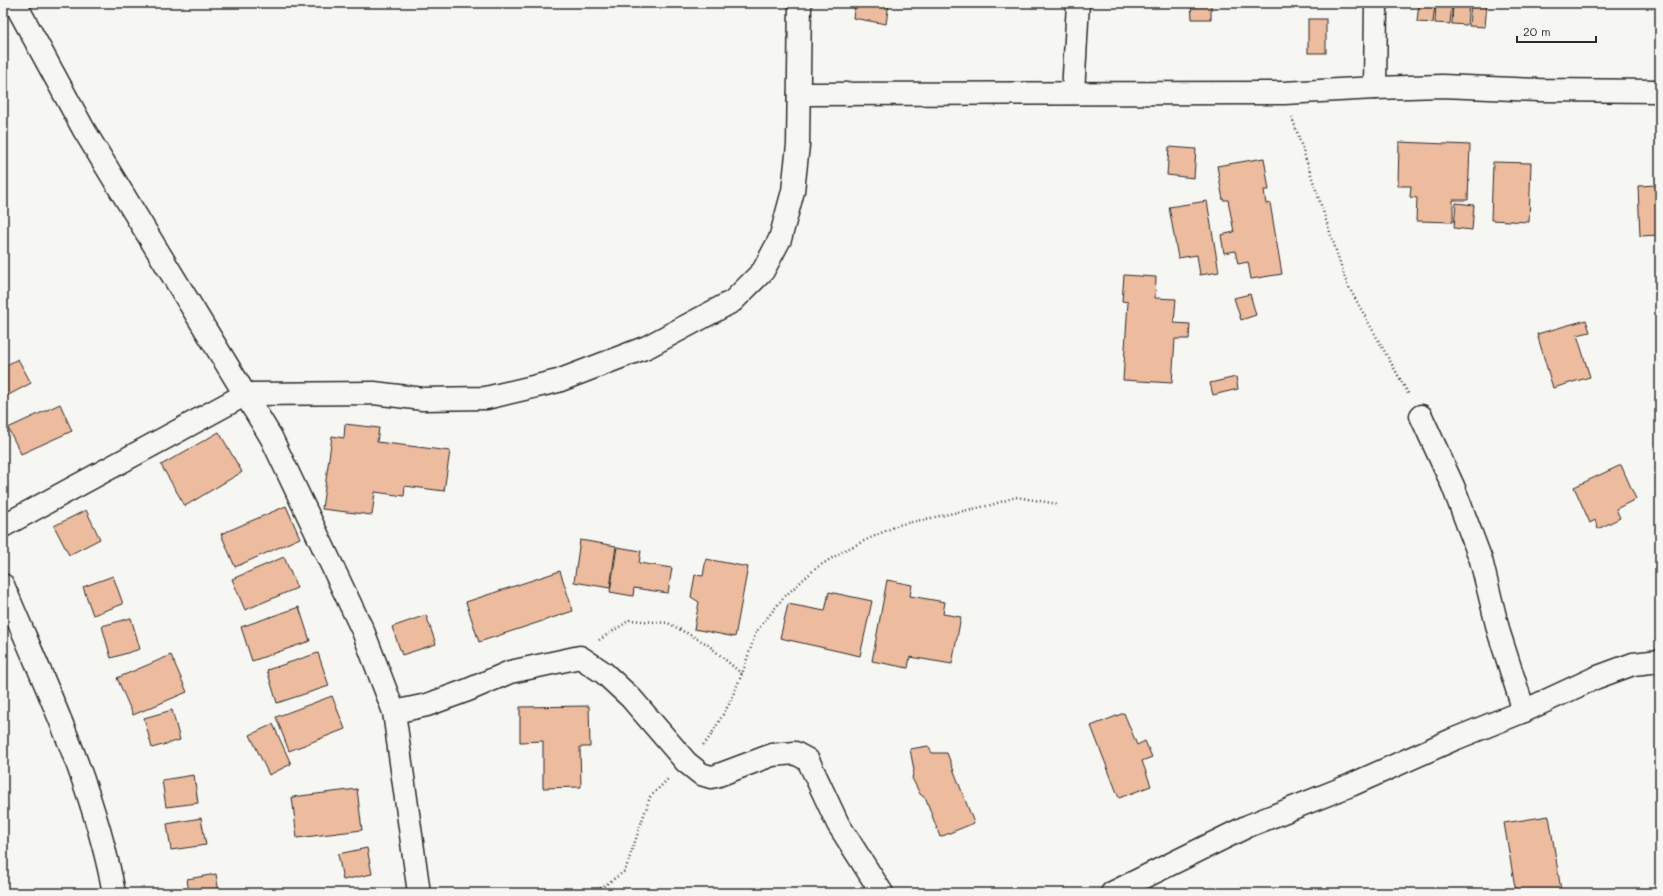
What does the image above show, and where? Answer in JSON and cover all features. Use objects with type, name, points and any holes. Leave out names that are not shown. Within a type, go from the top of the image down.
[{"type":"street","points":[[15,3],[84,130],[271,437],[363,631],[394,712],[419,893]]},
{"type":"street","points":[[3,526],[246,394],[374,393],[423,398],[486,398],[558,381],[647,347],[733,301],[763,271],[780,239],[793,191],[798,145],[800,3]]},
{"type":"street","points":[[1073,93],[1078,3]]},
{"type":"street","points":[[1375,88],[1376,3]]},
{"type":"street","points":[[799,94],[1284,93],[1442,86],[1546,90],[1660,91]]},
{"type":"street","points":[[1421,416],[1453,486],[1481,560],[1499,633],[1524,712]]},
{"type":"street","points":[[3,585],[65,733],[94,812],[107,857],[114,893]]},
{"type":"street","points":[[394,712],[427,705],[468,690],[510,672],[580,657],[604,673],[631,698],[686,762],[701,774],[710,777],[772,755],[795,753],[808,760],[838,824],[882,893]]},
{"type":"street","points":[[1112,893],[1248,826],[1351,785],[1452,740],[1524,712],[1595,678],[1632,664],[1660,661]]},
{"type":"path","points":[[1284,93],[1347,284],[1421,416]]},
{"type":"path","points":[[594,893],[625,871],[650,797],[710,737],[729,704],[742,674],[756,632],[783,598],[816,568],[845,550],[898,525],[991,505],[1016,498],[1058,504]]},
{"type":"path","points":[[580,657],[601,638],[630,620],[668,623],[707,644],[742,674]]},
{"type":"building","points":[[855,3],[889,3],[886,24],[853,18]]},
{"type":"building","points":[[1191,3],[1211,3],[1211,19],[1192,19]]},
{"type":"building","points":[[1419,3],[1435,3],[1433,23],[1417,22]]},
{"type":"building","points":[[1436,3],[1452,3],[1450,24],[1435,23]]},
{"type":"building","points":[[1453,3],[1469,3],[1467,25],[1452,24]]},
{"type":"building","points":[[1471,3],[1487,3],[1485,27],[1469,26]]},
{"type":"building","points":[[1308,19],[1326,19],[1326,53],[1308,53]]},
{"type":"building","points":[[1399,142],[1470,145],[1468,200],[1453,200],[1453,222],[1416,221],[1417,198],[1410,197],[1411,186],[1398,186]]},
{"type":"building","points":[[1169,147],[1196,149],[1194,178],[1167,175]]},
{"type":"building","points":[[1264,158],[1269,190],[1264,190],[1266,204],[1270,203],[1282,274],[1251,279],[1248,262],[1238,264],[1235,251],[1224,253],[1221,235],[1234,232],[1228,200],[1223,200],[1217,166]]},
{"type":"building","points":[[1493,162],[1531,163],[1529,222],[1491,220]]},
{"type":"building","points":[[1658,185],[1660,235],[1640,236],[1638,186]]},
{"type":"building","points":[[1207,201],[1219,272],[1200,275],[1197,255],[1178,258],[1169,207]]},
{"type":"building","points":[[1456,203],[1474,205],[1472,230],[1454,228]]},
{"type":"building","points":[[1124,275],[1156,277],[1155,298],[1176,299],[1174,323],[1190,324],[1189,339],[1175,339],[1172,383],[1123,380],[1128,302],[1122,301]]},
{"type":"building","points":[[1250,294],[1256,315],[1241,320],[1234,298]]},
{"type":"building","points":[[1586,320],[1590,332],[1577,335],[1590,377],[1553,388],[1537,334]]},
{"type":"building","points":[[18,359],[31,383],[3,398],[3,367]]},
{"type":"building","points":[[1236,377],[1238,389],[1213,395],[1210,383]]},
{"type":"building","points":[[60,404],[72,431],[21,454],[8,428]]},
{"type":"building","points":[[345,424],[379,428],[377,442],[450,451],[444,491],[405,486],[404,496],[375,492],[372,515],[322,509],[332,436],[344,438]]},
{"type":"building","points":[[219,432],[242,472],[185,506],[161,465]]},
{"type":"building","points":[[1621,465],[1636,499],[1616,509],[1620,518],[1598,529],[1595,520],[1590,523],[1574,487]]},
{"type":"building","points":[[286,506],[300,538],[235,567],[221,534]]},
{"type":"building","points":[[86,510],[100,539],[69,555],[54,526]]},
{"type":"building","points":[[580,540],[616,546],[610,588],[574,582]]},
{"type":"building","points":[[617,547],[641,551],[639,563],[672,568],[668,593],[634,588],[633,596],[610,592]]},
{"type":"building","points":[[284,557],[297,588],[245,610],[232,579]]},
{"type":"building","points":[[706,559],[748,567],[735,637],[694,629],[699,602],[691,597],[695,575],[703,576]]},
{"type":"building","points":[[560,571],[573,611],[479,642],[466,602]]},
{"type":"building","points":[[113,576],[123,604],[93,615],[83,587]]},
{"type":"building","points":[[887,580],[912,585],[910,596],[945,602],[943,614],[961,617],[952,664],[910,657],[908,668],[872,661]]},
{"type":"building","points":[[829,592],[872,601],[860,656],[780,638],[788,604],[825,611]]},
{"type":"building","points":[[299,607],[310,641],[252,661],[241,627]]},
{"type":"building","points":[[426,615],[436,644],[402,655],[392,627]]},
{"type":"building","points":[[131,618],[140,649],[111,658],[102,626]]},
{"type":"building","points":[[318,653],[329,686],[277,703],[267,670]]},
{"type":"building","points":[[171,655],[187,692],[133,715],[117,678]]},
{"type":"building","points":[[332,696],[345,729],[289,751],[276,717]]},
{"type":"building","points":[[589,706],[590,747],[580,747],[581,787],[543,788],[543,741],[520,742],[520,707]]},
{"type":"building","points":[[172,710],[180,740],[152,748],[144,718]]},
{"type":"building","points":[[1124,713],[1137,745],[1145,741],[1152,757],[1142,761],[1151,786],[1119,798],[1091,726]]},
{"type":"building","points":[[273,724],[291,764],[269,775],[250,735]]},
{"type":"building","points":[[928,746],[932,753],[947,753],[974,823],[940,837],[926,799],[920,794],[912,778],[914,770],[910,749]]},
{"type":"building","points":[[194,775],[198,803],[166,807],[162,780]]},
{"type":"building","points":[[357,789],[362,830],[297,838],[292,797]]},
{"type":"building","points":[[1549,816],[1561,890],[1543,893],[1516,893],[1504,823]]},
{"type":"building","points":[[201,818],[206,845],[171,850],[167,824]]},
{"type":"building","points":[[367,848],[372,874],[343,880],[338,854]]},
{"type":"building","points":[[216,874],[219,893],[189,893],[187,879]]}]
